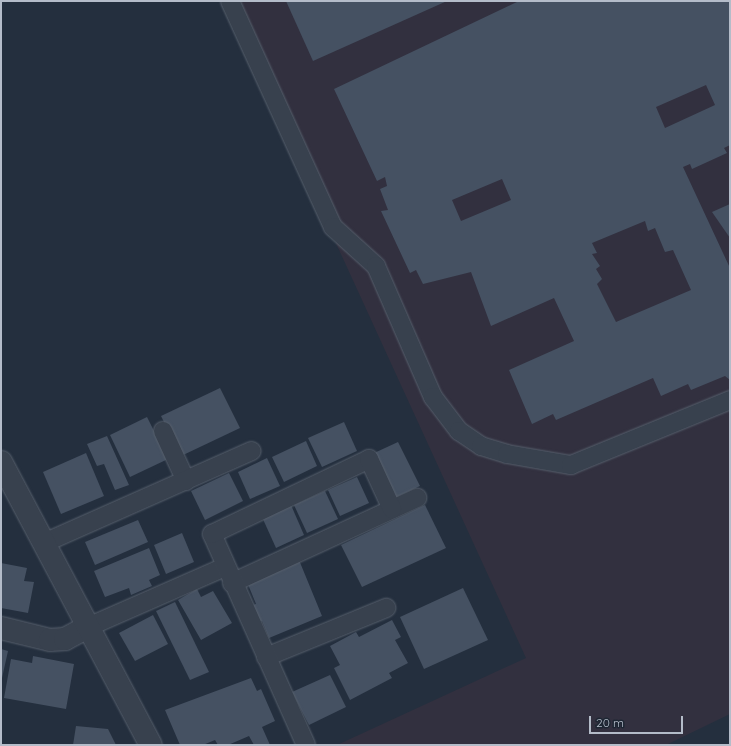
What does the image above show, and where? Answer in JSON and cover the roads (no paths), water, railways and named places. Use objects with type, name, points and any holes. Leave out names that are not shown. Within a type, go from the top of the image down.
[{"type":"street","points":[[2,464],[151,745]]},
{"type":"street","points":[[1,628],[50,640],[65,639],[88,627]]},
{"type":"lane","points":[[230,1],[333,228],[376,266],[433,397],[459,431],[481,446],[507,454],[570,465],[730,400]]},
{"type":"lane","points":[[163,431],[186,481]]},
{"type":"lane","points":[[44,543],[252,451]]},
{"type":"lane","points":[[306,745],[232,583],[212,534],[369,459],[392,509]]},
{"type":"lane","points":[[232,583],[417,498]]},
{"type":"lane","points":[[88,627],[225,566]]},
{"type":"lane","points":[[266,657],[386,608]]}]
